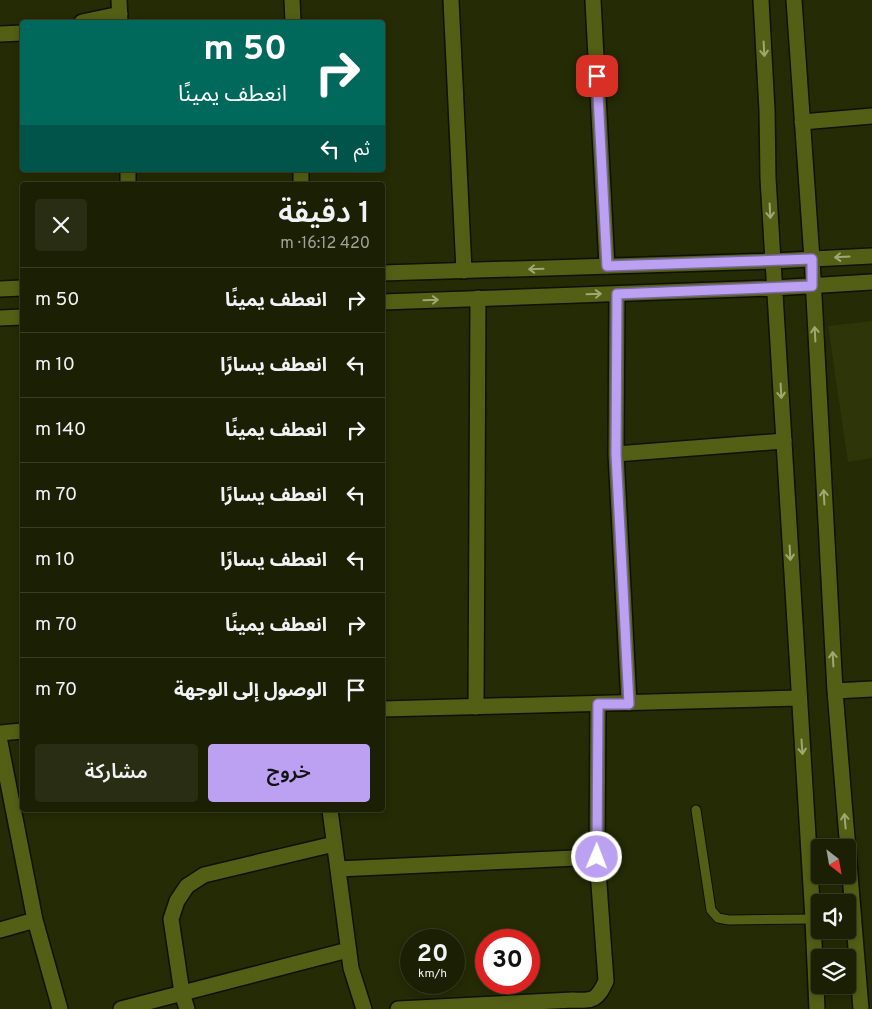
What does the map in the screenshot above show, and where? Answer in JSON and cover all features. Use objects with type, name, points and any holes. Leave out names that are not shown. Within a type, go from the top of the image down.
[{"type":"street","points":[[292,0],[293,20]]},
{"type":"street","points":[[451,0],[464,271]]},
{"type":"street","points":[[593,0],[607,266]]},
{"type":"street","points":[[761,0],[774,288],[811,894]]},
{"type":"street","points":[[794,0],[812,259],[835,691],[861,1009]]},
{"type":"street","points":[[90,20],[120,12]]},
{"type":"street","points":[[0,34],[20,33]]},
{"type":"street","points":[[802,122],[872,116]]},
{"type":"street","points":[[385,274],[872,256]]},
{"type":"street","points":[[385,302],[774,288],[872,282]]},
{"type":"street","points":[[0,289],[20,288]]},
{"type":"street","points":[[617,294],[616,454],[629,704]]},
{"type":"street","points":[[476,706],[478,298]]},
{"type":"street","points":[[0,318],[20,316]]},
{"type":"street","points":[[616,454],[784,441]]},
{"type":"street","points":[[835,691],[872,689]]},
{"type":"street","points":[[385,709],[629,704],[799,698]]},
{"type":"street","points":[[398,1009],[573,1000],[588,1001],[600,994],[606,981],[597,857],[598,704]]},
{"type":"street","points":[[0,734],[20,731]]},
{"type":"street","points":[[0,742],[35,920],[60,1009]]},
{"type":"street","points":[[330,812],[351,968],[364,1009]]},
{"type":"street","points":[[187,1009],[182,993],[171,918],[177,901],[187,886],[204,875],[334,844]]},
{"type":"street","points":[[338,869],[597,857]]},
{"type":"street","points":[[0,930],[35,920]]},
{"type":"street","points":[[814,939],[817,1009]]},
{"type":"street","points":[[121,1009],[348,950]]},
{"type":"lane","points":[[696,810],[710,910],[718,918],[728,920],[811,919]]},
{"type":"shaded area","points":[[872,321],[872,458],[848,462],[828,326]]},
{"type":"route","points":[[597,76],[607,266],[812,259],[812,286],[617,294],[616,454],[629,704],[598,704],[597,857]]}]
